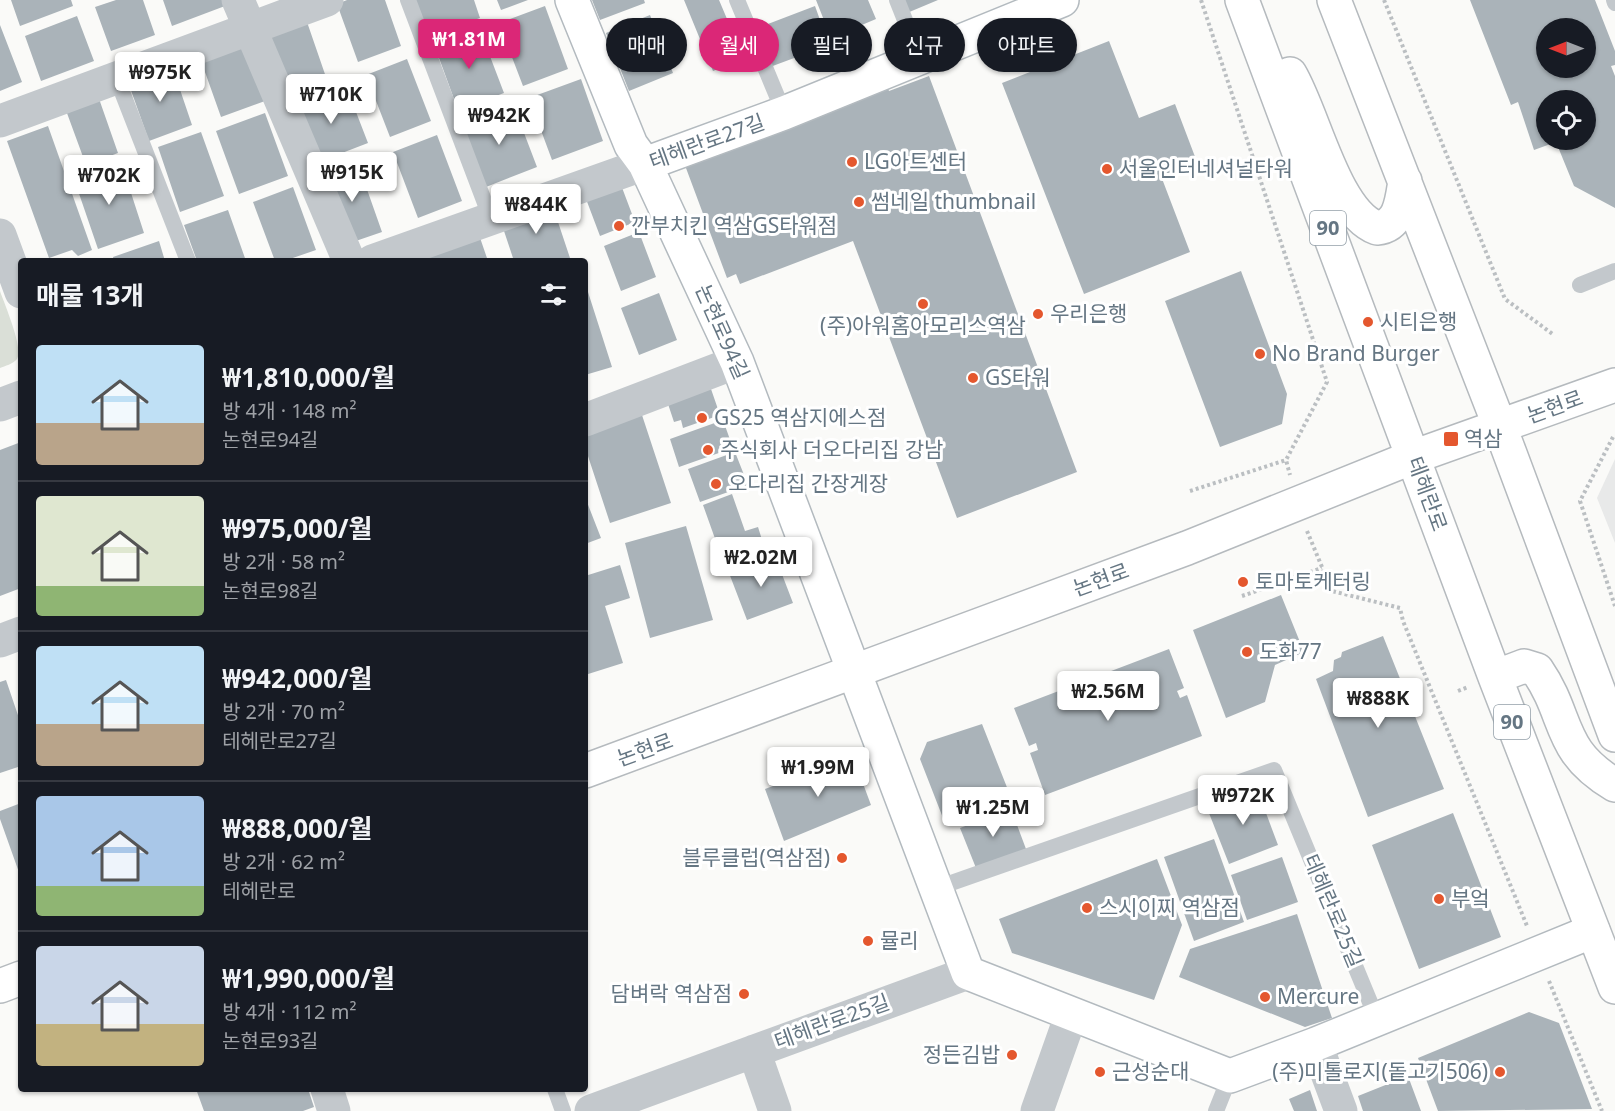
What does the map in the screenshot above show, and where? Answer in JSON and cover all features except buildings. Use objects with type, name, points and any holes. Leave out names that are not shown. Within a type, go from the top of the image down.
[{"type":"main road","name":"논현로94길","points":[[572,0],[631,145],[645,164],[737,362],[934,889],[968,973]]},
{"type":"main road","name":"테헤란로27길","points":[[965,40],[1062,0]]},
{"type":"main road","name":"테헤란로","points":[[1242,0],[1495,677],[1615,987]]},
{"type":"main road","points":[[1334,0],[1500,427],[1615,735]]},
{"type":"main road","points":[[1261,50],[1284,65],[1301,93],[1342,196],[1361,220],[1377,228],[1389,224],[1398,213],[1405,181]]},
{"type":"main road","name":"테헤란로27길","points":[[645,164],[784,113],[885,72]]},
{"type":"main road","name":"논현로","points":[[588,770],[1187,548],[1413,457],[1615,385]]},
{"type":"main road","points":[[1495,677],[1524,666],[1537,670],[1578,757],[1596,774],[1615,785]]},
{"type":"main road","points":[[968,973],[1230,1076],[1316,1044],[1593,931]]},
{"type":"main road","points":[[0,986],[18,979]]},
{"type":"street","points":[[0,121],[117,79],[244,15],[327,0]]},
{"type":"street","points":[[244,15],[348,258]]},
{"type":"street","name":"테헤란로27길","points":[[380,258],[645,164]]},
{"type":"street","points":[[0,235],[18,284]]},
{"type":"street","points":[[588,419],[737,362]]},
{"type":"street","points":[[0,405],[18,399]]},
{"type":"street","points":[[0,641],[18,634]]},
{"type":"street","name":"테헤란로25길","points":[[591,1111],[968,973]]},
{"type":"street","points":[[1037,1111],[1071,1015]]},
{"type":"street","points":[[1316,1044],[1341,1111]]},
{"type":"street","points":[[754,1051],[775,1111]]},
{"type":"street","points":[[328,1092],[334,1111]]},
{"type":"lane","points":[[408,0],[491,219]]},
{"type":"lane","points":[[737,0],[784,113]]},
{"type":"lane","points":[[897,0],[904,18]]},
{"type":"lane","points":[[117,79],[187,258]]},
{"type":"lane","points":[[1580,285],[1615,272]]},
{"type":"lane","name":"테헤란로25길","points":[[934,889],[1274,770],[1377,1019]]},
{"type":"lane","points":[[1216,1111],[1230,1076]]},
{"type":"lane","points":[[556,1092],[563,1111]]},
{"type":"path","points":[[1190,491],[1286,460],[1327,382],[1201,0]]},
{"type":"path","points":[[1384,0],[1505,299],[1554,335]]},
{"type":"path","points":[[1613,437],[1580,501],[1615,606]]},
{"type":"path","points":[[1242,596],[1322,568]]},
{"type":"path","points":[[1332,591],[1400,608],[1403,621],[1602,1111]]},
{"type":"shaded area","points":[[0,291],[16,336],[18,354],[15,361],[0,368]]},
{"type":"shaded area","points":[[1615,459],[1615,543],[1597,498]]},
{"type":"place","name":"LG아트센터","points":[[852,162]]},
{"type":"place","name":"서울인터네셔널타워","points":[[1107,169]]},
{"type":"place","name":"썸네일 thumbnail","points":[[859,202]]},
{"type":"place","name":"깐부치킨 역삼GS타워점","points":[[619,226]]},
{"type":"place","name":"(주)아워홈아모리스역삼","points":[[923,304]]},
{"type":"place","name":"우리은행","points":[[1038,314]]},
{"type":"place","name":"시티은행","points":[[1368,322]]},
{"type":"place","name":"No Brand Burger","points":[[1260,354]]},
{"type":"place","name":"GS타워","points":[[973,378]]},
{"type":"place","name":"GS25 역삼지에스점","points":[[702,418]]},
{"type":"place","name":"역삼","points":[[1451,439]]},
{"type":"place","name":"주식회사 더오다리집 강남","points":[[708,450]]},
{"type":"place","name":"오다리집 간장게장","points":[[716,484]]},
{"type":"place","name":"토마토케터링","points":[[1243,582]]},
{"type":"place","name":"도화77","points":[[1247,652]]},
{"type":"place","name":"블루클럽(역삼점)","points":[[842,858]]},
{"type":"place","name":"부엌","points":[[1439,899]]},
{"type":"place","name":"스시이찌 역삼점","points":[[1087,908]]},
{"type":"place","name":"뮬리","points":[[868,941]]},
{"type":"place","name":"담벼락 역삼점","points":[[744,994]]},
{"type":"place","name":"Mercure","points":[[1265,997]]},
{"type":"place","name":"정든김밥","points":[[1012,1055]]},
{"type":"place","name":"근성순대","points":[[1100,1072]]},
{"type":"place","name":"(주)미톨로지(돝고기506)","points":[[1500,1072]]}]
